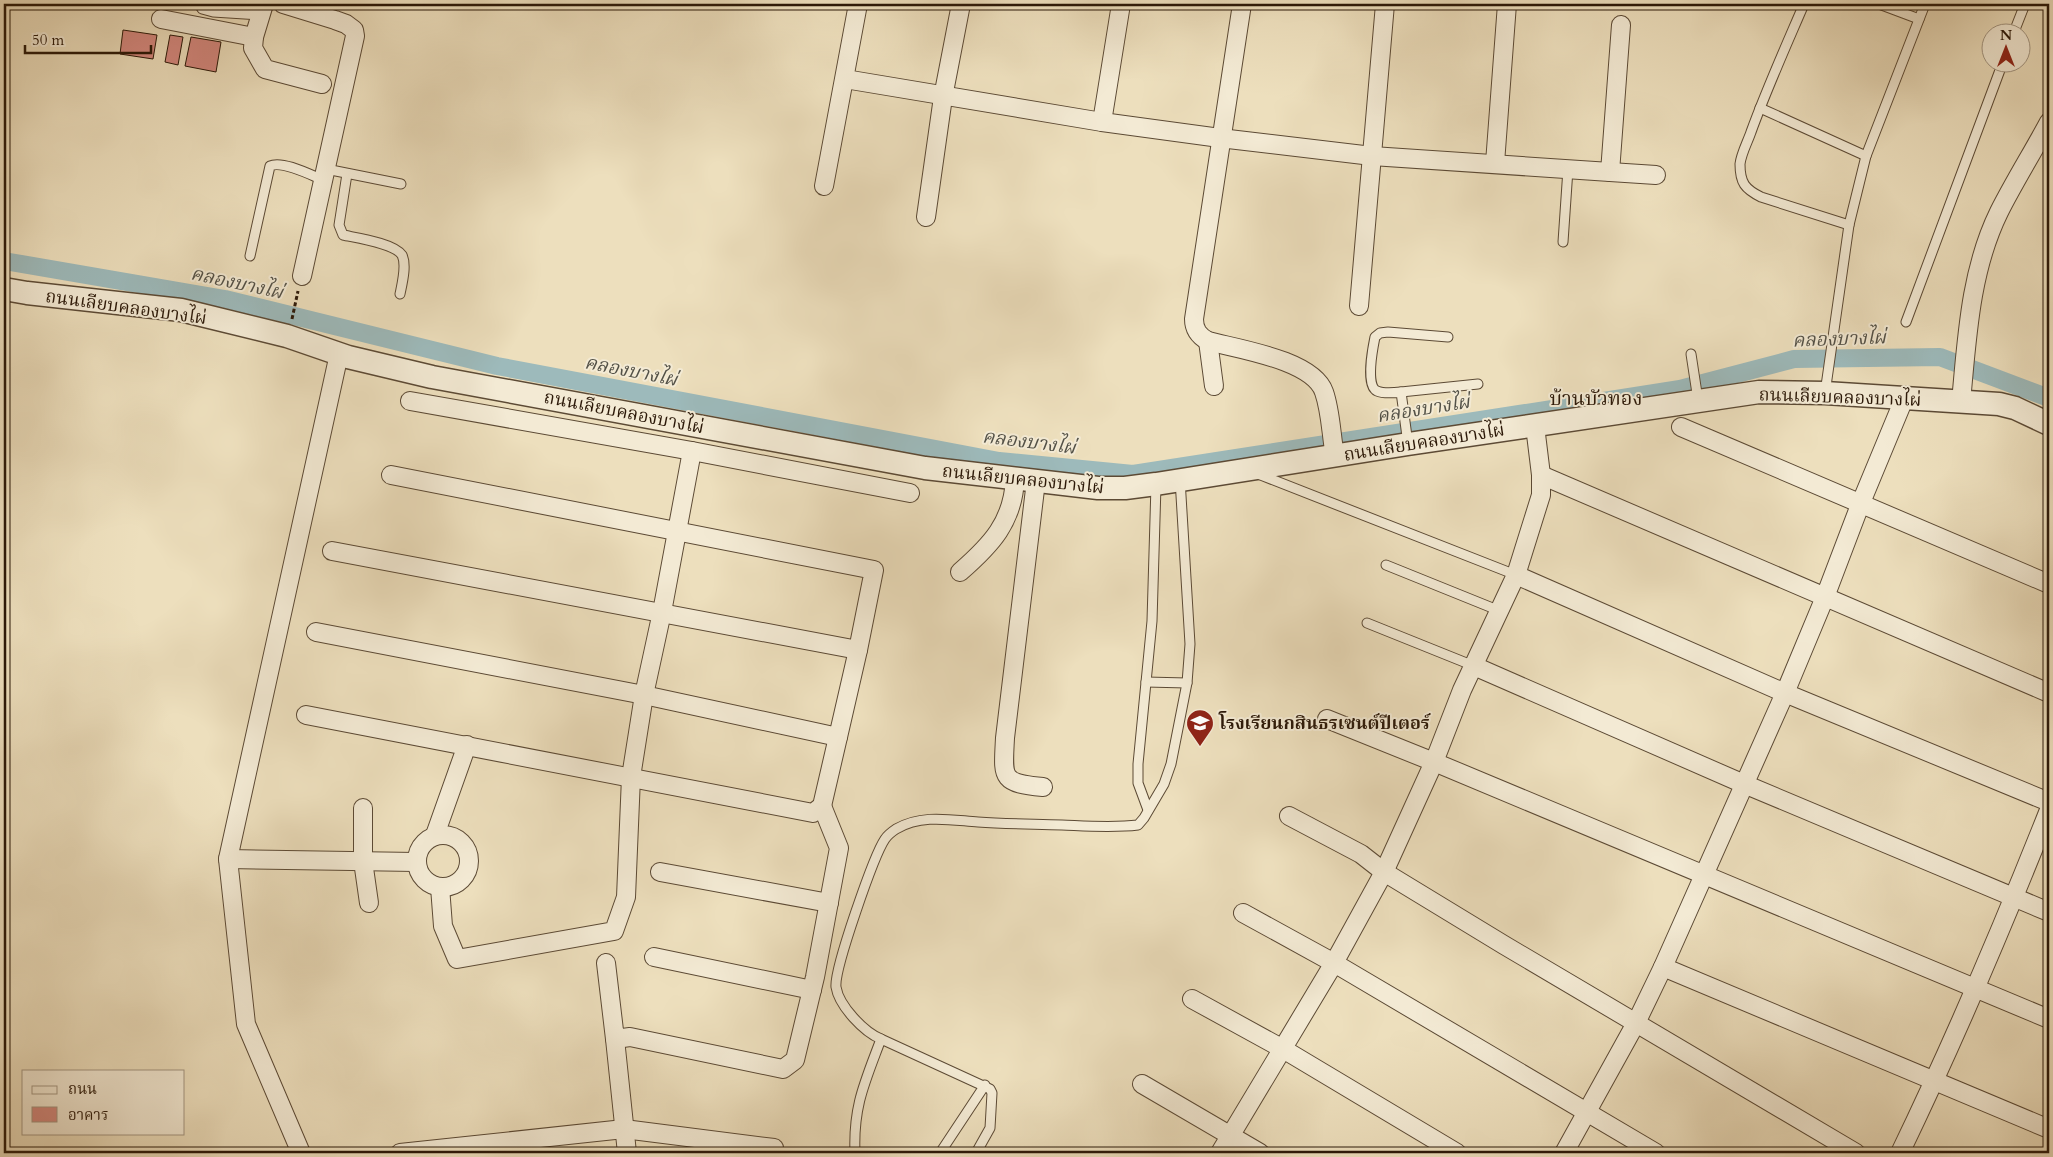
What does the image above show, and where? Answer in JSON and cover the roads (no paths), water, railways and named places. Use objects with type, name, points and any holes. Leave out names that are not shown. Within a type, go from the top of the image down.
[{"type":"street","points":[[283,4],[324,10],[354,30],[355,36],[302,276]]},
{"type":"street","points":[[824,186],[858,4]]},
{"type":"street","points":[[926,217],[943,97],[961,4]]},
{"type":"street","points":[[1102,122],[1121,4]]},
{"type":"street","points":[[1242,4],[1220,138],[1194,319],[1197,332],[1208,341],[1291,363],[1306,370],[1317,380],[1324,390],[1334,451]]},
{"type":"street","points":[[1359,306],[1385,4]]},
{"type":"street","points":[[1495,163],[1507,4]]},
{"type":"street","points":[[262,9],[254,37],[254,48],[265,69],[322,84]]},
{"type":"street","points":[[160,18],[254,37]]},
{"type":"street","points":[[1610,172],[1622,25]]},
{"type":"street","points":[[845,79],[943,97],[1102,122],[1372,156],[1656,175]]},
{"type":"street","points":[[1961,402],[1972,296],[1982,258],[1998,213],[2049,122]]},
{"type":"street","name":"ถนนเลียบคลองบางไผ่","points":[[4,289],[27,294],[181,310],[287,336],[339,354],[432,377],[915,467],[1098,488],[1125,488],[1156,484],[1246,469],[1334,451],[1408,440],[1535,426],[1697,396],[1760,392],[1827,382],[1904,399],[1999,404],[2015,408],[2049,424]]},
{"type":"street","points":[[1208,341],[1214,386]]},
{"type":"street","points":[[301,1153],[246,1024],[228,859],[339,354]]},
{"type":"street","points":[[1564,1153],[1636,1023],[1662,967],[1826,597],[1860,504],[1904,399]]},
{"type":"street","points":[[410,401],[692,451],[910,493]]},
{"type":"street","points":[[1220,1153],[1334,963],[1384,872],[1434,762],[1462,690],[1516,575],[1540,495],[1541,475],[1535,426]]},
{"type":"street","points":[[1681,427],[2049,584]]},
{"type":"street","points":[[440,887],[443,926],[457,959],[614,931],[626,897],[631,777],[644,695],[662,612],[692,451]]},
{"type":"street","points":[[391,475],[677,533],[874,570],[858,650],[822,806],[839,848],[812,990],[795,1060],[783,1069],[630,1037],[615,1039]]},
{"type":"street","points":[[1541,475],[2049,693]]},
{"type":"street","points":[[960,572],[985,550],[1006,522],[1014,493],[1026,480]]},
{"type":"street","points":[[1026,480],[1004,758],[1005,772],[1011,782],[1043,787]]},
{"type":"street","points":[[332,551],[858,650]]},
{"type":"street","points":[[1516,575],[1785,693],[2049,802]]},
{"type":"street","points":[[316,632],[644,695],[838,737]]},
{"type":"street","points":[[1474,666],[1744,784],[2049,912]]},
{"type":"street","points":[[306,715],[813,813],[822,806]]},
{"type":"street","points":[[1327,720],[1434,762],[2049,1020]]},
{"type":"street","points":[[435,835],[467,745]]},
{"type":"street","points":[[364,808],[364,861],[369,903]]},
{"type":"street","points":[[1900,1153],[1935,1081],[2049,810]]},
{"type":"street","points":[[1289,816],[1361,854],[1384,872],[1504,946],[1856,1153]]},
{"type":"street","points":[[443,834],[459,839],[465,845],[470,860],[464,877],[457,883],[440,887],[424,879],[418,871],[416,862],[422,845],[435,835],[443,834]]},
{"type":"street","points":[[228,859],[416,862]]},
{"type":"street","points":[[660,872],[829,904]]},
{"type":"street","points":[[1243,913],[1334,963],[1656,1153]]},
{"type":"street","points":[[654,957],[812,990]]},
{"type":"street","points":[[606,963],[627,1153]]},
{"type":"street","points":[[1662,967],[2049,1130]]},
{"type":"street","points":[[1192,999],[1283,1049],[1457,1153]]},
{"type":"street","points":[[1142,1084],[1260,1153]]},
{"type":"street","points":[[400,1153],[624,1129],[774,1148]]},
{"type":"lane","points":[[199,4],[202,9],[213,12],[262,9]]},
{"type":"lane","points":[[1804,4],[1760,108],[1740,162],[1743,182],[1748,190],[1760,197],[1848,224]]},
{"type":"lane","points":[[1879,4],[1919,19]]},
{"type":"lane","points":[[1827,382],[1848,224],[1866,156],[1925,4]]},
{"type":"lane","points":[[2018,22],[2024,4]]},
{"type":"lane","points":[[1906,322],[1999,72]]},
{"type":"lane","points":[[1760,108],[1866,156]]},
{"type":"lane","points":[[250,256],[270,166],[274,164],[324,175],[347,174],[402,184]]},
{"type":"lane","points":[[1562,242],[1568,169]]},
{"type":"lane","points":[[347,174],[339,224],[343,235],[393,247],[402,255],[404,265],[400,294]]},
{"type":"lane","points":[[1448,337],[1380,333],[1375,337],[1370,374],[1374,389],[1401,396],[1478,384]]},
{"type":"lane","points":[[1691,354],[1697,396]]},
{"type":"lane","points":[[1401,396],[1408,440]]},
{"type":"lane","points":[[1246,469],[1516,575]]},
{"type":"lane","points":[[976,1153],[990,1128],[992,1093],[985,1085],[869,1034],[840,1000],[836,985],[845,946],[874,861],[885,839],[896,829],[934,818],[977,822],[1129,826],[1138,825],[1144,818],[1164,784],[1171,764],[1187,683],[1190,644],[1180,479]]},
{"type":"lane","points":[[1148,810],[1138,783],[1138,774],[1139,745],[1152,621],[1156,484]]},
{"type":"lane","points":[[1386,565],[1500,611]]},
{"type":"lane","points":[[1367,623],[1474,666]]},
{"type":"lane","points":[[1146,682],[1187,683]]},
{"type":"lane","points":[[856,1153],[854,1128],[859,1096],[881,1039]]},
{"type":"lane","points":[[940,1153],[985,1085]]},
{"type":"waterway","name":"คลองบางไผ่","points":[[4,261],[225,299],[497,366],[999,461],[1133,474],[1680,389],[1794,359],[1940,357],[2049,398]]},
{"type":"place","name":"โรงเรียนกสินธรเซนต์ปีเตอร์","points":[[1200,747]]},
{"type":"district","name":"บ้านบัวทอง","points":[[1596,398]]}]
